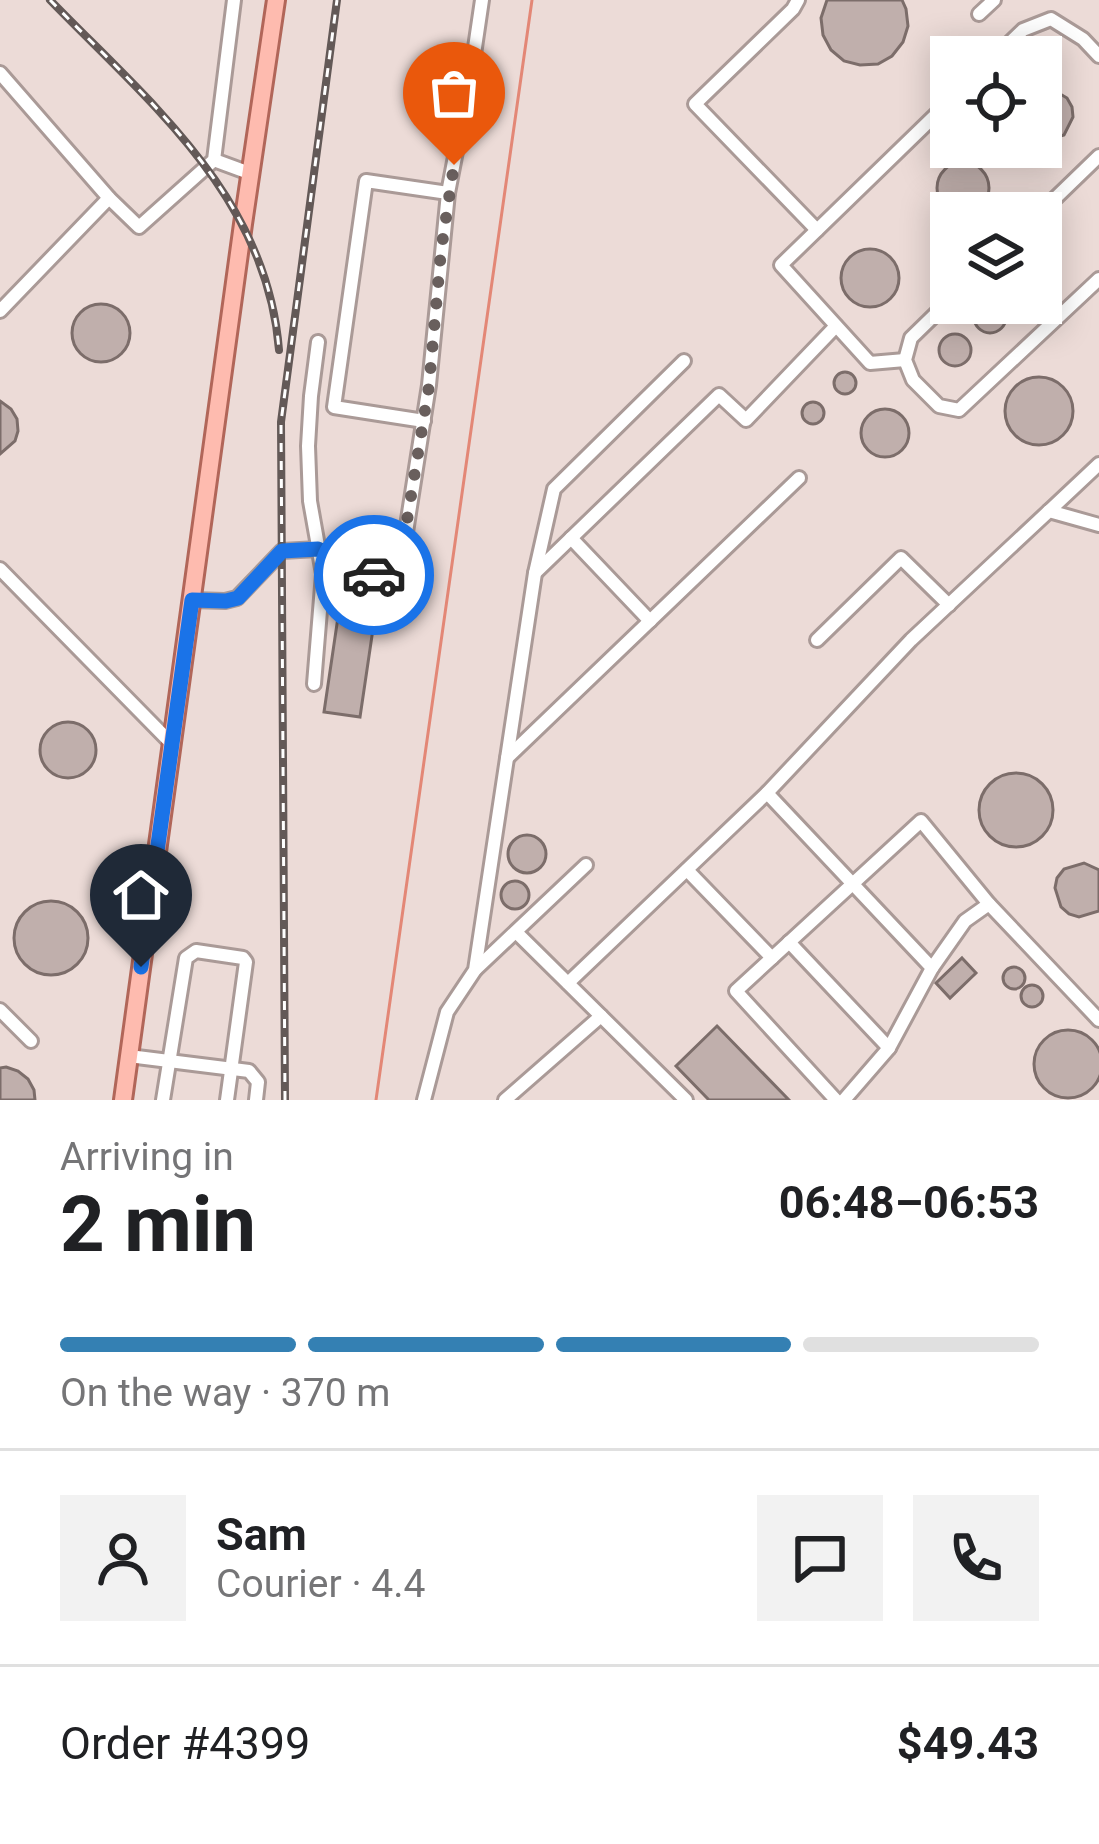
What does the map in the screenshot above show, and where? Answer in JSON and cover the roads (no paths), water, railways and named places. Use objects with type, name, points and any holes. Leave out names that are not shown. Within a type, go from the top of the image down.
[{"type":"main road","points":[[123,1100],[277,0]]},
{"type":"street","points":[[0,73],[139,227],[214,160],[234,0]]},
{"type":"street","points":[[192,600],[238,598],[282,551],[318,549],[380,578],[399,577],[424,421],[448,193],[482,0]]},
{"type":"street","points":[[798,0],[695,104],[817,230]]},
{"type":"street","points":[[979,14],[994,0]]},
{"type":"street","points":[[1017,36],[1051,19],[1083,39],[1099,56]]},
{"type":"street","points":[[905,359],[870,363],[781,265],[930,120]]},
{"type":"street","points":[[1062,192],[1099,156]]},
{"type":"street","points":[[214,160],[252,174]]},
{"type":"street","points":[[424,421],[334,407],[366,181],[448,193]]},
{"type":"street","points":[[0,311],[109,198]]},
{"type":"street","points":[[930,319],[911,338],[905,359],[913,380],[939,406],[959,410],[1099,279]]},
{"type":"street","points":[[535,573],[719,395],[746,420],[836,326]]},
{"type":"street","points":[[314,684],[323,574],[310,501],[308,446],[318,342]]},
{"type":"street","points":[[476,970],[535,573],[554,489],[684,361]]},
{"type":"street","points":[[568,983],[767,793],[911,640],[1099,464]]},
{"type":"street","points":[[507,758],[800,478]]},
{"type":"street","points":[[1049,511],[1099,525]]},
{"type":"street","points":[[572,538],[650,621]]},
{"type":"street","points":[[817,640],[902,558],[949,605]]},
{"type":"street","points":[[0,569],[172,744]]},
{"type":"street","points":[[767,793],[932,968]]},
{"type":"street","points":[[989,904],[964,921],[932,968],[889,1048],[840,1100],[736,991],[921,821],[989,904],[1099,1020]]},
{"type":"street","points":[[424,1100],[447,1012],[476,970],[586,865]]},
{"type":"street","points":[[687,870],[772,958]]},
{"type":"street","points":[[516,932],[686,1100]]},
{"type":"street","points":[[789,942],[889,1048]]},
{"type":"street","points":[[163,1100],[186,958],[196,951],[246,962],[227,1100]]},
{"type":"street","points":[[0,1010],[31,1041]]},
{"type":"street","points":[[505,1100],[601,1016]]},
{"type":"street","points":[[129,1056],[250,1071],[258,1082],[256,1100]]},
{"type":"waterway","points":[[376,1100],[532,0]]},
{"type":"railway","points":[[50,0],[163,116],[228,199],[270,295],[279,350]]},
{"type":"railway","points":[[285,1100],[281,422],[337,0]]}]
